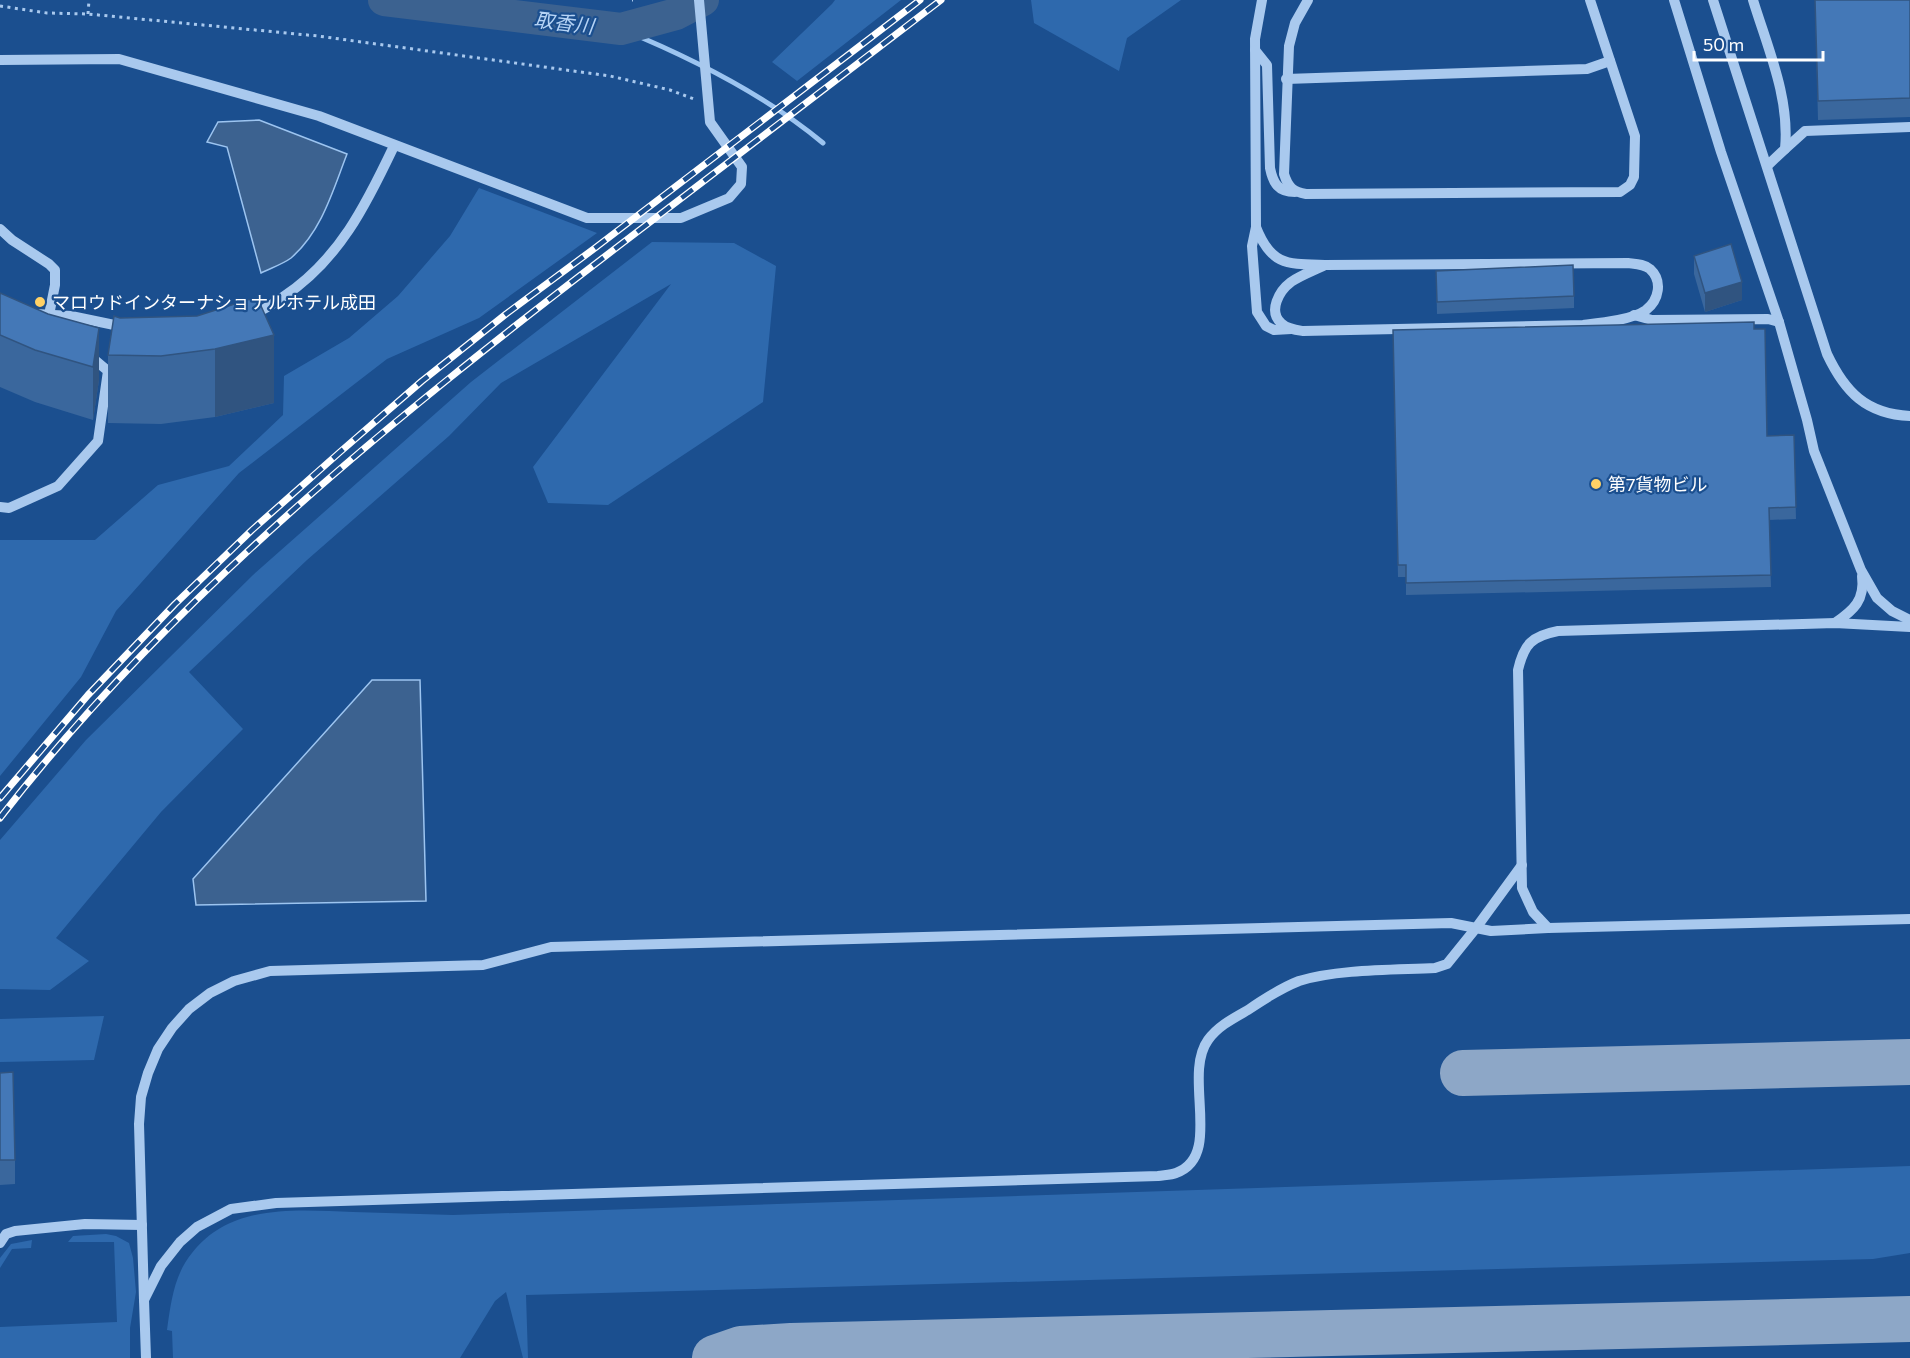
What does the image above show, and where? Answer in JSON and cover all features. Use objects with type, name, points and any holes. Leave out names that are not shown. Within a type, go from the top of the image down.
[{"type":"street","points":[[0,60],[119,59],[319,116],[587,218],[681,218],[729,198],[741,184],[742,167],[710,122],[699,0]]},
{"type":"street","points":[[1256,227],[1260,238],[1276,259],[1291,264],[1628,263],[1640,264],[1649,268],[1659,285],[1652,303],[1645,310],[1620,320],[1583,326],[1303,331],[1274,330],[1266,326],[1257,312],[1252,246],[1256,227],[1255,39],[1262,0]]},
{"type":"street","points":[[1295,192],[1287,184],[1284,174],[1288,46],[1295,23],[1308,0]]},
{"type":"street","points":[[1255,50],[1267,65],[1272,179],[1275,185],[1285,192],[1306,194],[1620,192],[1630,185],[1634,177],[1635,136],[1590,0]]},
{"type":"street","points":[[1674,0],[1720,152],[1779,322],[1814,451],[1861,570],[1877,598],[1892,611],[1910,620]]},
{"type":"street","points":[[1713,0],[1827,354],[1844,385],[1868,405],[1900,416],[1910,416]]},
{"type":"street","points":[[1753,0],[1783,96],[1787,128],[1785,149]]},
{"type":"street","points":[[1286,79],[1587,69],[1610,61]]},
{"type":"street","points":[[1767,166],[1805,130],[1910,127]]},
{"type":"street","points":[[240,319],[260,312],[304,284],[342,242],[371,195],[394,146]]},
{"type":"street","points":[[0,229],[55,270],[55,285],[49,315]]},
{"type":"street","points":[[1291,329],[1281,323],[1276,314],[1275,305],[1281,293],[1289,283],[1325,265]]},
{"type":"street","points":[[21,313],[71,316],[135,328]]},
{"type":"street","points":[[49,315],[61,329]]},
{"type":"street","points":[[1633,315],[1652,321],[1768,319],[1779,322]]},
{"type":"street","points":[[0,507],[9,508],[58,486],[98,441],[108,371],[76,345]]},
{"type":"street","points":[[1835,622],[1848,615],[1857,604],[1864,587],[1861,570]]},
{"type":"street","points":[[1548,928],[1533,912],[1522,888],[1518,670],[1529,642],[1544,634],[1558,631],[1835,622],[1910,627]]},
{"type":"street","points":[[144,1300],[161,1266],[180,1242],[197,1227],[231,1209],[276,1203],[1146,1177],[1177,1173],[1190,1164],[1199,1150],[1199,1063],[1207,1041],[1223,1025],[1278,991],[1300,981],[1341,973],[1435,968],[1446,964],[1476,928],[1522,865]]},
{"type":"street","points":[[146,1358],[139,1124],[141,1097],[148,1073],[158,1049],[189,1009],[210,993],[234,981],[270,971],[483,965],[551,947],[1451,923],[1491,931],[1910,919]]},
{"type":"street","points":[[0,1243],[6,1234],[15,1231],[85,1224],[142,1225]]},
{"type":"path","points":[[88,14],[89,1]]},
{"type":"path","points":[[0,6],[47,13],[88,14],[318,36],[610,76],[707,101]]},
{"type":"shaded area","points":[[835,0],[901,0],[797,81],[772,62]]},
{"type":"shaded area","points":[[1031,0],[1181,0],[1127,38],[1119,71],[1034,23]]},
{"type":"shaded area","points":[[259,120],[347,154],[319,223],[311,235],[291,258],[261,273],[227,147],[207,142],[218,122]]},
{"type":"shaded area","points":[[479,188],[597,233],[479,318],[387,359],[239,473],[116,611],[81,677],[0,776],[0,540],[95,540],[158,485],[229,466],[283,415],[284,376],[349,338],[398,296],[450,236]]},
{"type":"shaded area","points":[[652,242],[734,243],[776,266],[763,402],[608,505],[548,503],[533,467],[671,284],[501,383],[449,436],[307,560],[189,672],[243,729],[161,812],[56,938],[89,961],[50,990],[0,989],[0,840],[86,740],[253,575],[471,382]]},
{"type":"shaded area","points":[[372,680],[420,680],[426,901],[196,905],[193,879]]},
{"type":"shaded area","points":[[104,1016],[94,1060],[0,1062],[0,1019]]},
{"type":"shaded area","points":[[1910,1166],[1910,1253],[1873,1259],[526,1295],[528,1358],[523,1358],[506,1292],[495,1301],[460,1358],[173,1358],[172,1331],[167,1330],[174,1289],[181,1270],[192,1253],[208,1237],[226,1225],[266,1213],[310,1211],[453,1215]]},
{"type":"shaded area","points":[[106,1234],[129,1243],[133,1258],[136,1292],[130,1328],[130,1358],[0,1358],[0,1327],[117,1322],[114,1242],[68,1242],[73,1236]]},
{"type":"shaded area","points":[[32,1240],[31,1248],[12,1249],[0,1268],[0,1258],[11,1244]]},
{"type":"building","points":[[1815,0],[1910,0],[1910,98],[1818,101]]},
{"type":"building","points":[[1731,244],[1742,282],[1705,293],[1694,256]]},
{"type":"building","points":[[1573,265],[1574,296],[1437,302],[1436,271]]},
{"type":"building","points":[[0,293],[48,314],[99,328],[93,367],[35,350],[0,335]]},
{"type":"building","points":[[257,297],[274,335],[215,349],[161,356],[108,355],[114,316],[120,318],[197,316]]},
{"type":"building","name":"第7貨物ビル","points":[[1754,322],[1754,329],[1765,329],[1767,436],[1794,435],[1796,507],[1769,508],[1771,575],[1406,583],[1406,565],[1398,565],[1393,330]]},
{"type":"building","points":[[13,1072],[15,1160],[0,1160],[0,1073]]},
{"type":"waterway","name":"取香川","points":[[384,0],[621,29],[676,14],[703,0]]},
{"type":"waterway","points":[[621,29],[726,78],[777,109],[823,143]]},
{"type":"taxiway","points":[[1463,1073],[1910,1062]]},
{"type":"taxiway","points":[[715,1358],[741,1349],[791,1346],[1910,1319]]},
{"type":"railway","points":[[0,798],[88,695],[175,604],[252,530],[340,452],[422,381],[506,314],[920,0]]},
{"type":"railway","points":[[0,818],[67,737],[137,659],[290,513],[370,444],[533,312],[941,0]]},
{"type":"place","name":"マロウドインターナショナルホテル成田","points":[[40,302]]},
{"type":"place","name":"第7貨物ビル","points":[[1596,484]]}]
